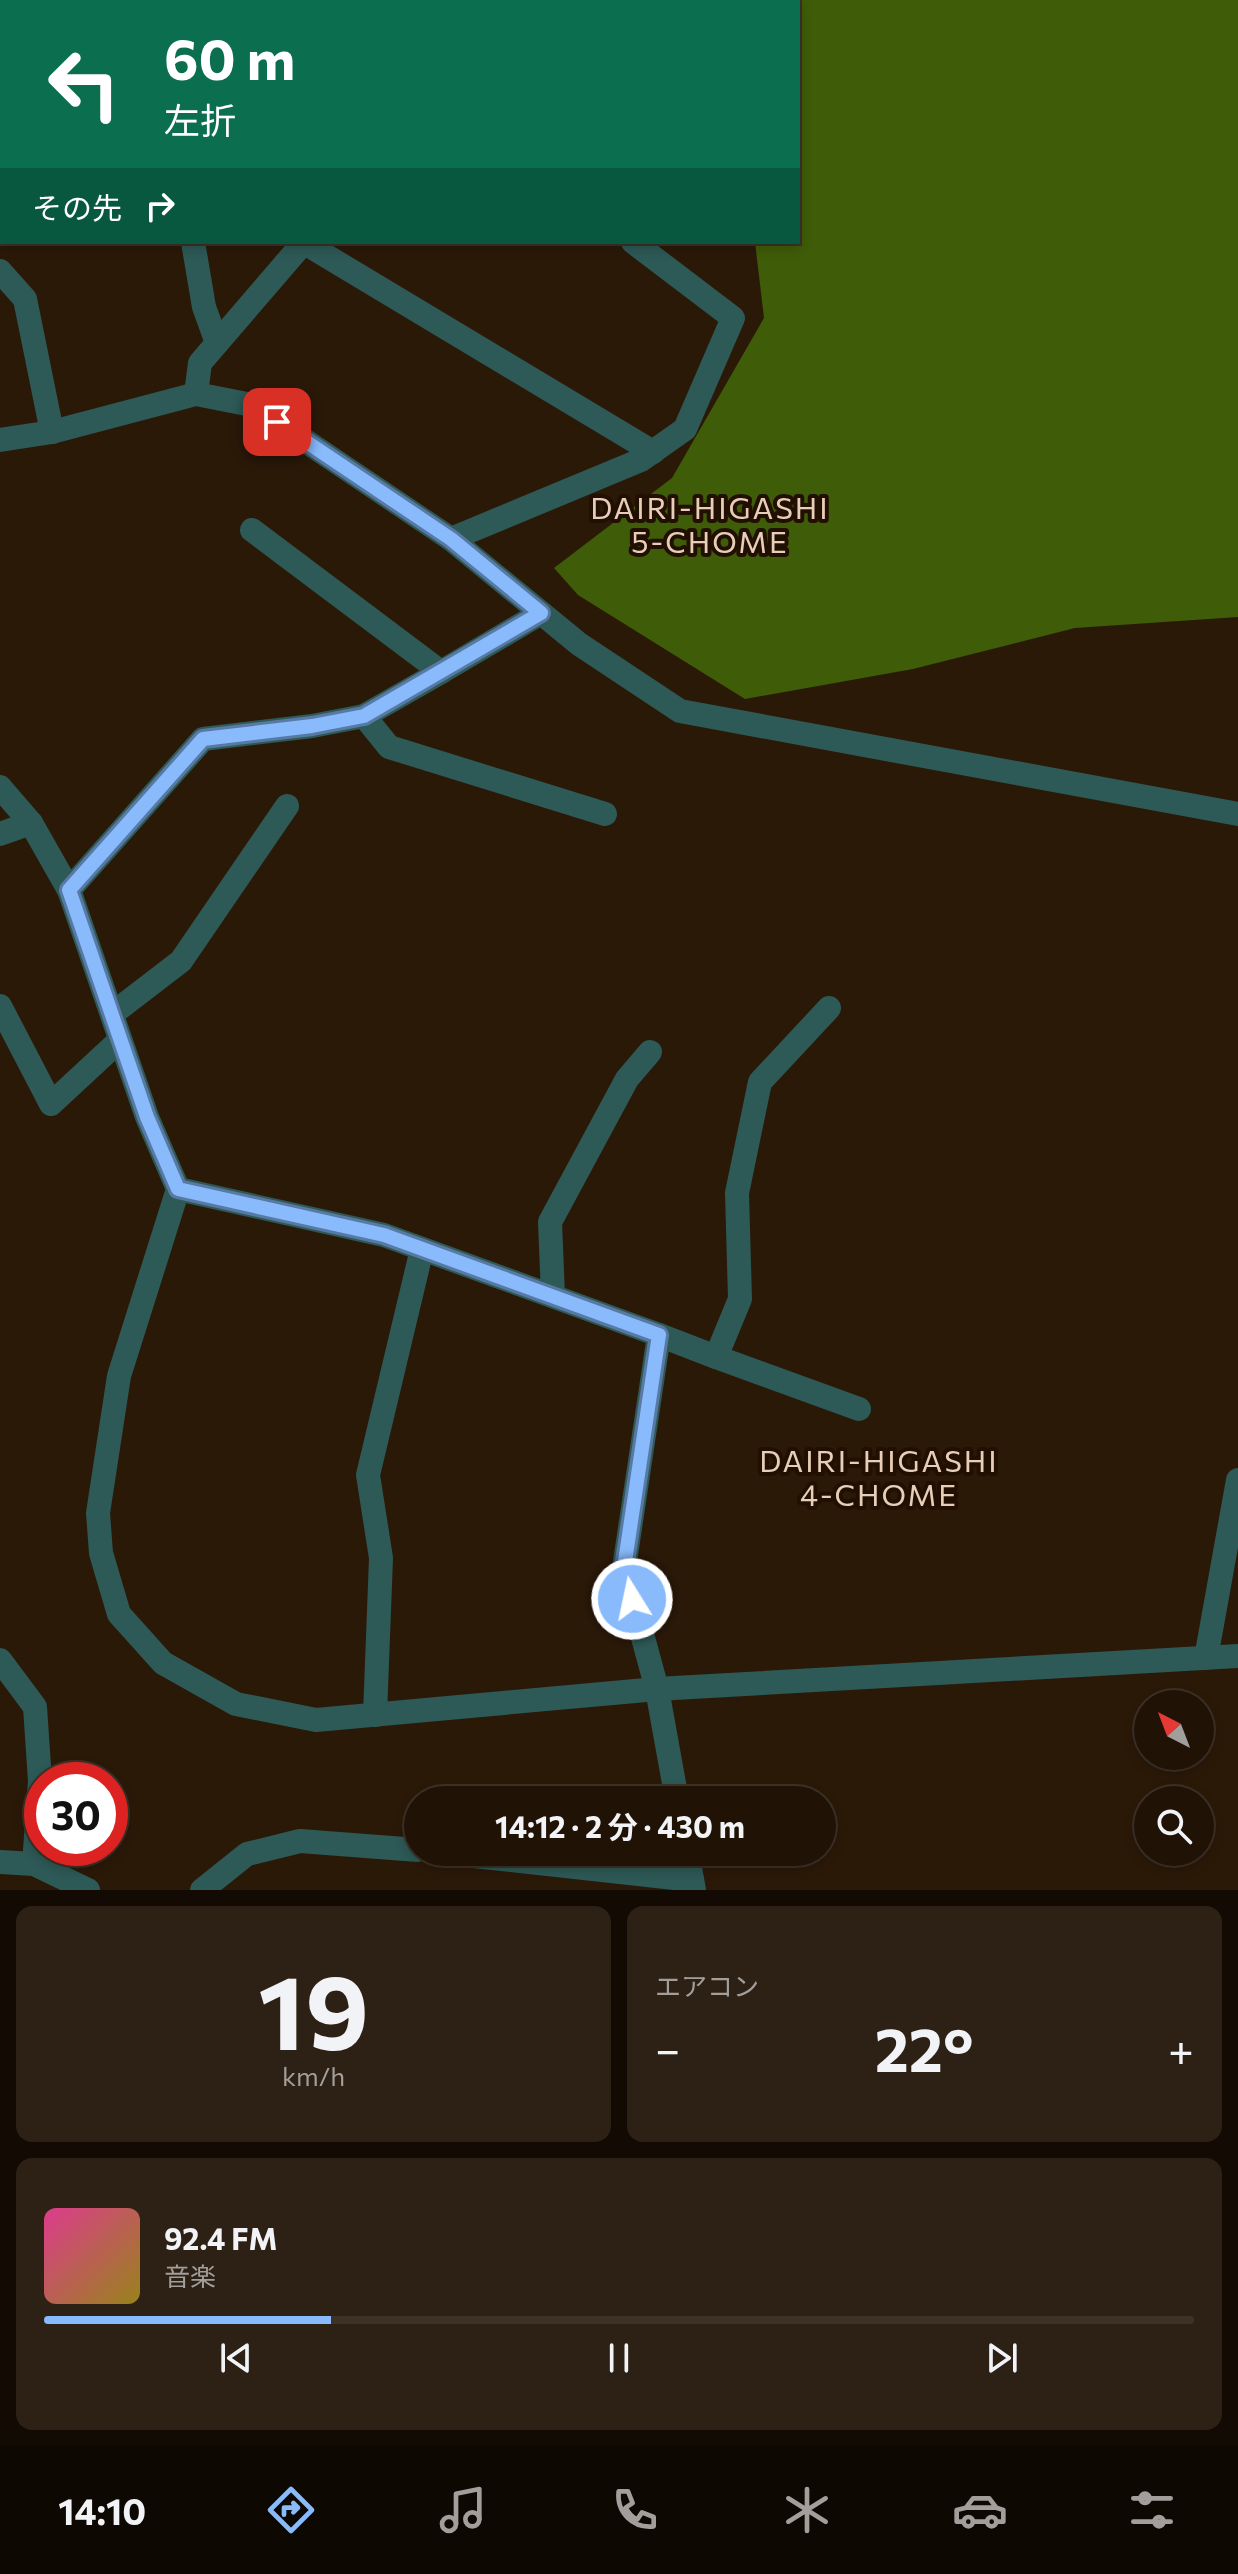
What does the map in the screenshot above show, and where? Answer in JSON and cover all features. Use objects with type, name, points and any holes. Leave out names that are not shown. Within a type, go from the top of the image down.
[{"type":"street","points":[[193,244],[204,307],[217,343]]},
{"type":"street","points":[[196,394],[200,363],[302,244]]},
{"type":"street","points":[[307,244],[653,452]]},
{"type":"street","points":[[451,539],[641,460],[685,429],[733,318],[636,244]]},
{"type":"street","points":[[0,271],[25,299],[52,432]]},
{"type":"street","points":[[0,440],[52,432],[196,394],[252,405],[451,539],[579,644],[680,711],[1238,814]]},
{"type":"street","points":[[252,530],[441,672]]},
{"type":"street","points":[[69,890],[203,739],[312,726],[364,716],[541,613]]},
{"type":"street","points":[[364,716],[389,747],[605,814]]},
{"type":"street","points":[[0,787],[31,823],[69,890],[147,1117],[178,1189],[119,1376],[98,1513],[101,1553],[119,1614],[163,1663],[236,1704],[316,1720],[657,1689],[1238,1656]]},
{"type":"street","points":[[112,1014],[181,961],[287,806]]},
{"type":"street","points":[[0,834],[31,823]]},
{"type":"street","points":[[0,1006],[51,1104],[120,1040]]},
{"type":"street","points":[[716,1357],[740,1299],[737,1193],[760,1082],[829,1008]]},
{"type":"street","points":[[553,1296],[550,1222],[627,1079],[650,1052]]},
{"type":"street","points":[[178,1189],[384,1235],[859,1409]]},
{"type":"street","points":[[375,1715],[381,1558],[368,1475],[422,1249]]},
{"type":"street","points":[[659,1335],[624,1568],[657,1689],[674,1786]]},
{"type":"street","points":[[1206,1658],[1238,1480]]},
{"type":"street","points":[[0,1660],[35,1707],[39,1762]]},
{"type":"street","points":[[202,1890],[247,1854],[300,1841],[404,1849]]},
{"type":"street","points":[[0,1862],[24,1863]]},
{"type":"street","points":[[38,1866],[88,1890]]},
{"type":"street","points":[[546,1866],[693,1885]]},
{"type":"green space","points":[[800,0],[1238,0],[1238,617],[1075,628],[913,669],[745,699],[578,595],[554,568],[672,478],[764,318],[755,244],[800,244]]},
{"type":"district","name":"DAIRI-HIGASHI 5-CHOME","points":[[710,523]]},
{"type":"district","name":"DAIRI-HIGASHI 4-CHOME","points":[[879,1476]]},
{"type":"route","points":[[277,422],[451,539],[541,613],[364,716],[312,726],[203,739],[69,890],[147,1117],[178,1189],[384,1235],[659,1335],[624,1568],[632,1599]]}]
